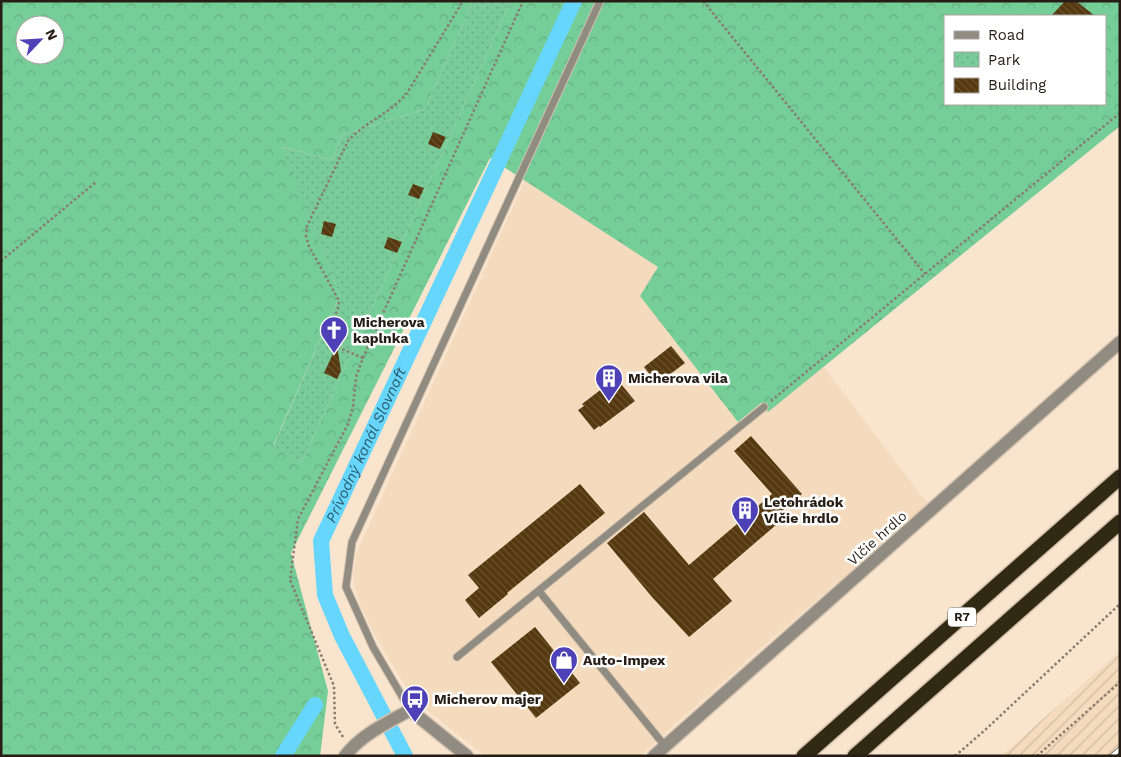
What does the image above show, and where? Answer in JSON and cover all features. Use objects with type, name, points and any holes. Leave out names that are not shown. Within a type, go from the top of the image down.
[{"type":"highway","name":"R7","points":[[804,756],[1120,478]]},
{"type":"highway","name":"R7","points":[[855,756],[1120,522]]},
{"type":"street","name":"Vlčie hrdlo","points":[[654,756],[1120,342]]},
{"type":"street","points":[[348,752],[375,730],[405,713],[467,756]]},
{"type":"lane","points":[[405,713],[346,587],[352,542],[600,1]]},
{"type":"lane","points":[[456,657],[764,407]]},
{"type":"lane","points":[[539,591],[665,746]]},
{"type":"path","points":[[363,358],[326,342],[338,310],[338,299],[309,246],[306,236],[308,226],[348,141],[358,131],[401,102],[463,1]]},
{"type":"path","points":[[348,752],[335,724],[334,686],[290,580],[298,520],[348,424],[353,407],[356,377],[363,358],[523,1]]},
{"type":"path","points":[[703,1],[925,274]]},
{"type":"path","points":[[764,407],[1120,113]]},
{"type":"path","points":[[1,261],[96,182]]},
{"type":"path","points":[[955,756],[1120,604]]},
{"type":"path","points":[[1037,756],[1120,682]]},
{"type":"shaded area","name":"Micherov majer","points":[[525,180],[658,267],[738,422],[761,403],[769,411],[823,366],[928,504],[640,756],[485,756],[414,700],[374,634],[358,601],[353,576],[356,554]]},
{"type":"shaded area","points":[[1120,651],[1120,756],[1001,756]]},
{"type":"green space","points":[[1,1],[473,1],[425,109],[342,135],[332,160],[283,147],[340,295],[273,446],[302,462],[511,1],[1120,1],[1120,126],[768,412],[761,403],[738,422],[640,296],[658,267],[490,158],[291,553],[328,691],[320,756],[1,756]]},
{"type":"green space","points":[[473,1],[511,1],[302,462],[273,447],[340,295],[282,147],[332,160],[342,135],[425,109]]},
{"type":"building","points":[[1065,1],[1076,1],[1094,15],[1052,15]]},
{"type":"building","points":[[433,132],[446,137],[440,149],[428,144]]},
{"type":"building","points":[[413,184],[424,188],[419,199],[408,195]]},
{"type":"building","points":[[324,221],[336,224],[332,237],[321,234]]},
{"type":"building","points":[[388,237],[402,242],[397,253],[384,248]]},
{"type":"building","points":[[337,345],[341,371],[337,379],[324,373]]},
{"type":"building","points":[[671,346],[685,363],[657,384],[644,367]]},
{"type":"building","name":"Micherova vila","points":[[616,378],[635,401],[594,430],[578,410],[584,406],[582,404]]},
{"type":"building","points":[[751,436],[802,494],[779,514],[783,519],[713,579],[732,601],[689,637],[652,597],[607,543],[644,512],[689,565],[772,494],[734,451]]},
{"type":"building","points":[[580,484],[605,513],[479,618],[465,600],[479,588],[468,575]]},
{"type":"building","points":[[535,627],[580,683],[536,718],[491,662]]},
{"type":"waterway","name":"Prívodný kanál Slovnaft","points":[[405,756],[342,636],[325,595],[321,541],[574,1]]},
{"type":"waterway","points":[[283,756],[315,705]]},
{"type":"railway","points":[[1112,756],[1120,749]]},
{"type":"place","name":"Micherova kaplnka","points":[[334,354]]},
{"type":"place","name":"Micherova vila","points":[[609,402]]},
{"type":"place","name":"Letohrádok Vlčie hrdlo","points":[[745,534]]},
{"type":"place","name":"Auto-Impex","points":[[564,684]]},
{"type":"place","name":"Micherov majer","points":[[415,723]]}]
